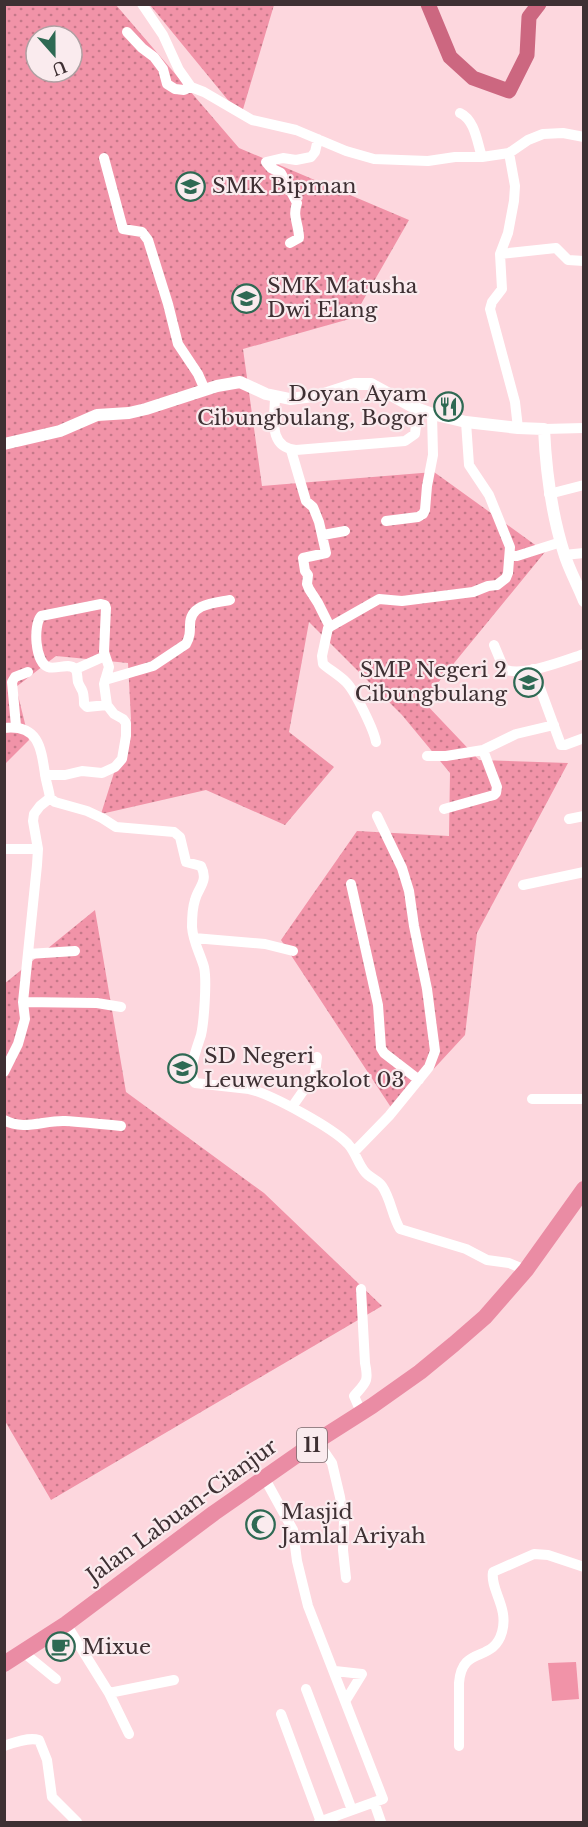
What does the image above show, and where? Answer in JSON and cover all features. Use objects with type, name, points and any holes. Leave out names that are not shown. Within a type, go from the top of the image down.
[{"type":"highway","name":"Jalan Labuan-Cianjur","points":[[4,1664],[66,1624],[317,1441],[412,1378],[454,1344],[485,1317],[526,1270],[584,1189]]},
{"type":"street","points":[[142,4],[163,35],[179,70],[191,87],[252,120],[296,130],[346,151],[374,159],[429,161],[509,153],[528,140],[543,134],[563,133],[584,137]]},
{"type":"street","points":[[127,32],[154,57],[163,69],[167,84],[175,89],[184,90],[191,87]]},
{"type":"street","points":[[460,113],[468,117],[482,157]]},
{"type":"street","points":[[290,243],[299,238],[294,212],[297,203],[281,173],[271,168],[266,162],[283,158],[296,160],[311,157],[315,152],[318,139]]},
{"type":"street","points":[[509,153],[515,186],[514,201],[508,233],[500,254],[502,289],[492,302],[490,309],[515,402],[518,428]]},
{"type":"street","points":[[104,158],[123,230],[142,232],[148,240],[178,344],[198,374],[205,390]]},
{"type":"street","points":[[500,254],[556,248],[568,260],[584,261]]},
{"type":"street","points":[[4,444],[60,431],[97,415],[146,410],[216,386],[240,382],[266,394],[290,399],[313,396],[356,384],[371,384],[418,409],[466,422],[518,428],[584,428]]},
{"type":"street","points":[[275,396],[276,437],[281,446],[291,450],[405,441],[415,434],[418,409]]},
{"type":"street","points":[[386,521],[418,517],[425,510],[433,455],[432,414]]},
{"type":"street","points":[[376,742],[374,732],[356,696],[347,683],[323,664],[322,656],[328,628],[379,599],[389,598],[402,601],[473,592],[497,585],[506,578],[508,573],[510,547],[489,495],[469,465],[466,422]]},
{"type":"street","points":[[544,429],[549,494],[562,549],[584,601]]},
{"type":"street","points":[[291,450],[306,501],[313,507],[323,535],[326,553],[303,558],[308,575],[307,584],[330,627]]},
{"type":"street","points":[[549,494],[584,485]]},
{"type":"street","points":[[323,535],[345,531]]},
{"type":"street","points":[[510,556],[562,549],[584,553]]},
{"type":"street","points":[[105,680],[142,670],[161,661],[189,640],[191,615],[195,610],[205,605],[230,600]]},
{"type":"street","points":[[45,775],[64,775],[82,771],[102,773],[119,765],[126,736],[126,723],[107,705],[105,680],[109,667],[105,656],[105,605],[92,605],[41,616],[37,623],[36,642],[43,663],[50,668],[68,666],[75,669],[105,656]]},
{"type":"street","points":[[494,645],[501,663],[508,671],[533,669],[584,654]]},
{"type":"street","points":[[75,669],[78,684],[83,691],[84,704],[87,706],[107,705]]},
{"type":"street","points":[[533,669],[561,745],[584,738]]},
{"type":"street","points":[[28,672],[15,677],[12,682],[10,727],[35,736],[41,746],[50,798],[55,802],[87,810],[116,827],[174,832],[178,834],[184,860],[198,864],[203,870],[203,884],[195,898],[194,905],[196,951],[203,964],[205,976],[201,1033],[194,1053],[192,1077],[194,1082],[257,1091],[292,1107],[340,1137],[354,1152],[364,1171],[381,1185],[400,1229],[462,1248],[487,1260],[509,1263],[526,1270]]},
{"type":"street","points":[[427,756],[447,756],[483,750],[516,734],[554,725]]},
{"type":"street","points":[[444,809],[496,793],[497,787],[483,750]]},
{"type":"street","points":[[4,1072],[18,1044],[25,1019],[23,1002],[38,849],[34,814],[50,798]]},
{"type":"street","points":[[354,1152],[390,1116],[419,1080],[430,1065],[435,1051],[427,989],[409,891],[402,868],[377,816]]},
{"type":"street","points":[[569,819],[584,816]]},
{"type":"street","points":[[4,849],[38,849]]},
{"type":"street","points":[[523,885],[584,872]]},
{"type":"street","points":[[351,884],[378,1005],[381,1048],[384,1053],[419,1080]]},
{"type":"street","points":[[194,938],[265,944],[293,951]]},
{"type":"street","points":[[28,954],[75,951]]},
{"type":"street","points":[[23,1002],[97,1003],[121,1007]]},
{"type":"street","points":[[292,1107],[315,1074],[317,1057]]},
{"type":"street","points":[[532,1099],[584,1099]]},
{"type":"street","points":[[4,1120],[23,1126],[64,1121],[121,1126]]},
{"type":"street","points":[[361,1289],[365,1363],[368,1375],[366,1382],[354,1396],[361,1412]]},
{"type":"street","points":[[317,1441],[332,1463],[339,1490],[344,1521],[343,1550],[346,1578]]},
{"type":"street","points":[[266,1479],[293,1530],[297,1561],[308,1606],[383,1799],[347,1816],[320,1822],[281,1714]]},
{"type":"street","points":[[459,1746],[460,1674],[464,1664],[475,1656],[492,1649],[502,1632],[504,1614],[501,1600],[492,1580],[493,1572],[534,1554],[548,1555],[584,1567]]},
{"type":"street","points":[[66,1624],[109,1693],[129,1734]]},
{"type":"street","points":[[23,1652],[56,1679]]},
{"type":"street","points":[[335,1671],[362,1674],[346,1700]]},
{"type":"street","points":[[109,1693],[174,1680]]},
{"type":"street","points":[[306,1689],[347,1816]]},
{"type":"street","points":[[4,1746],[34,1738],[39,1740],[47,1760],[52,1797],[77,1822]]},
{"type":"street","points":[[374,1802],[381,1822]]},
{"type":"shaded area","points":[[5,5],[116,5],[239,148],[409,220],[353,318],[243,349],[262,486],[434,472],[545,552],[423,701],[479,760],[568,763],[477,933],[465,1035],[394,1112],[281,940],[357,831],[449,836],[450,773],[402,715],[309,622],[289,732],[334,767],[285,825],[206,790],[101,814],[131,719],[128,663],[56,656],[16,687],[29,740],[5,764]]},
{"type":"shaded area","points":[[150,5],[274,5],[241,116]]},
{"type":"shaded area","points":[[95,910],[126,1092],[264,1193],[382,1306],[51,1500],[5,1421],[4,984]]},
{"type":"shaded area","points":[[576,1662],[579,1699],[552,1701],[548,1663]]},
{"type":"waterway","points":[[428,4],[450,57],[473,78],[509,91],[527,55],[529,17],[539,4]]},
{"type":"place","name":"SMK Bipman","points":[[191,186]]},
{"type":"place","name":"SMK Matusha Dwi Elang","points":[[246,298]]},
{"type":"place","name":"Doyan Ayam Cibungbulang, Bogor","points":[[448,406]]},
{"type":"place","name":"SMP Negeri 2 Cibungbulang","points":[[528,682]]},
{"type":"place","name":"SD Negeri Leuweungkolot 03","points":[[183,1068]]},
{"type":"place","name":"Masjid Jamlal Ariyah","points":[[260,1524]]},
{"type":"place","name":"Mixue","points":[[61,1647]]}]
